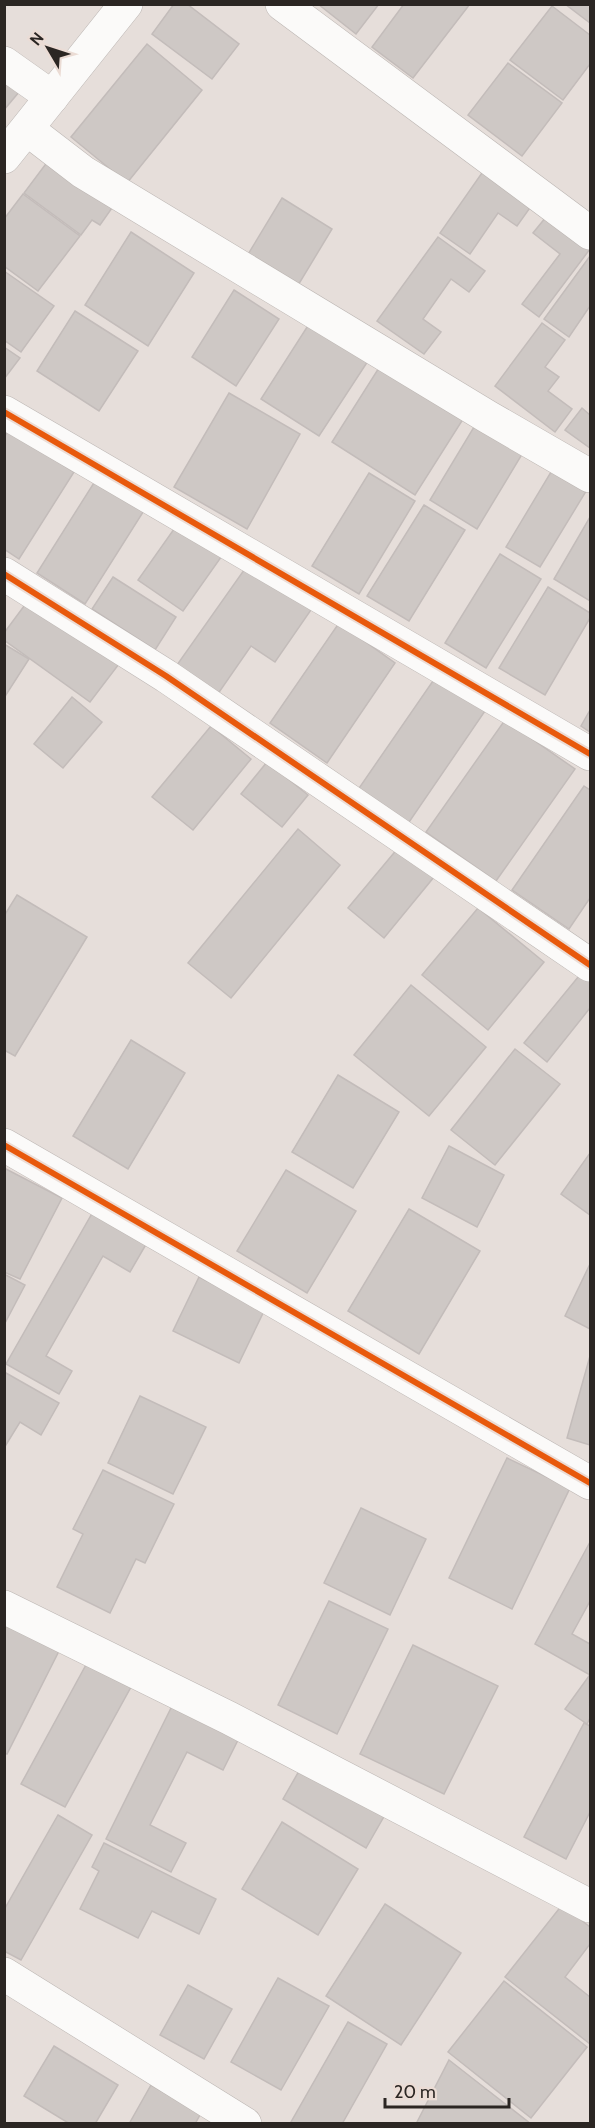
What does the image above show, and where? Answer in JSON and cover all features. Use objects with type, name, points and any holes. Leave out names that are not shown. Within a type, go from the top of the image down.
[{"type":"street","points":[[4,157],[126,4]]},
{"type":"street","points":[[282,4],[591,233]]},
{"type":"street","points":[[4,63],[52,97]]},
{"type":"street","points":[[27,129],[83,172],[488,417],[591,476]]},
{"type":"street","points":[[4,412],[591,754]]},
{"type":"street","points":[[4,574],[166,676],[591,965]]},
{"type":"street","points":[[4,1145],[591,1483]]},
{"type":"street","points":[[4,1607],[229,1718],[591,1906]]},
{"type":"street","points":[[4,1974],[245,2124]]},
{"type":"building","points":[[174,4],[187,4],[239,44],[212,79],[152,34]]},
{"type":"building","points":[[318,4],[379,4],[356,34]]},
{"type":"building","points":[[404,4],[470,4],[413,78],[372,47]]},
{"type":"building","points":[[565,4],[590,4],[590,23]]},
{"type":"building","points":[[552,6],[590,35],[590,64],[563,100],[510,60]]},
{"type":"building","points":[[147,44],[202,90],[127,183],[71,137]]},
{"type":"building","points":[[508,63],[562,103],[522,156],[468,115]]},
{"type":"building","points":[[4,80],[19,92],[4,110]]},
{"type":"building","points":[[48,161],[112,208],[100,225],[92,220],[81,235],[24,193]]},
{"type":"building","points":[[484,170],[532,205],[517,226],[498,213],[470,254],[440,233]]},
{"type":"building","points":[[23,194],[80,236],[38,291],[4,266],[4,219]]},
{"type":"building","points":[[282,198],[332,229],[297,287],[247,256]]},
{"type":"building","points":[[546,217],[590,249],[539,317],[522,304],[560,254],[533,233]]},
{"type":"building","points":[[131,232],[194,273],[148,346],[85,305]]},
{"type":"building","points":[[438,237],[485,271],[469,292],[451,279],[423,319],[441,332],[424,354],[377,321]]},
{"type":"building","points":[[590,256],[590,306],[569,337],[544,319]]},
{"type":"building","points":[[4,271],[54,306],[21,352],[4,340]]},
{"type":"building","points":[[234,290],[279,319],[236,386],[192,357]]},
{"type":"building","points":[[75,311],[138,351],[99,411],[37,371]]},
{"type":"building","points":[[542,323],[565,340],[545,367],[559,377],[548,391],[572,409],[555,432],[495,386]]},
{"type":"building","points":[[309,324],[368,361],[319,436],[261,399]]},
{"type":"building","points":[[4,347],[20,358],[4,379]]},
{"type":"building","points":[[382,363],[465,416],[415,495],[332,442]]},
{"type":"building","points":[[229,393],[300,434],[247,529],[174,487]]},
{"type":"building","points":[[582,408],[590,415],[590,448],[565,430]]},
{"type":"building","points":[[480,417],[527,446],[477,529],[430,500]]},
{"type":"building","points":[[9,430],[74,472],[19,559],[4,549],[4,437]]},
{"type":"building","points":[[554,467],[588,488],[540,567],[506,547]]},
{"type":"building","points":[[369,473],[415,501],[359,594],[312,566]]},
{"type":"building","points":[[97,478],[145,509],[85,604],[37,573]]},
{"type":"building","points":[[424,505],[465,530],[409,621],[367,596]]},
{"type":"building","points":[[590,517],[590,601],[554,579]]},
{"type":"building","points":[[179,522],[224,553],[183,611],[138,580]]},
{"type":"building","points":[[500,554],[541,579],[486,668],[445,643]]},
{"type":"building","points":[[249,563],[313,607],[275,662],[251,646],[213,701],[172,672]]},
{"type":"building","points":[[113,577],[176,617],[155,650],[92,609]]},
{"type":"building","points":[[548,587],[590,613],[590,618],[545,695],[499,668]]},
{"type":"building","points":[[30,598],[119,664],[90,702],[4,640],[4,633]]},
{"type":"building","points":[[339,623],[395,663],[327,763],[270,723]]},
{"type":"building","points":[[4,644],[29,659],[4,698]]},
{"type":"building","points":[[435,678],[485,711],[405,828],[355,794]]},
{"type":"building","points":[[72,697],[102,722],[63,768],[34,744]]},
{"type":"building","points":[[590,710],[590,732],[581,726]]},
{"type":"building","points":[[505,720],[575,769],[496,881],[426,832]]},
{"type":"building","points":[[211,726],[251,759],[193,830],[152,797]]},
{"type":"building","points":[[267,762],[308,795],[282,827],[241,794]]},
{"type":"building","points":[[584,786],[590,790],[590,898],[569,929],[512,890]]},
{"type":"building","points":[[298,829],[340,865],[231,998],[188,963]]},
{"type":"building","points":[[398,848],[434,877],[384,938],[348,908]]},
{"type":"building","points":[[17,895],[87,937],[15,1056],[4,1050],[4,916]]},
{"type":"building","points":[[478,908],[544,962],[488,1030],[422,975]]},
{"type":"building","points":[[583,971],[590,977],[590,1008],[547,1062],[524,1043]]},
{"type":"building","points":[[411,985],[486,1047],[429,1116],[354,1055]]},
{"type":"building","points":[[131,1040],[185,1073],[128,1169],[73,1136]]},
{"type":"building","points":[[515,1049],[560,1084],[495,1165],[451,1130]]},
{"type":"building","points":[[338,1075],[399,1112],[353,1188],[292,1152]]},
{"type":"building","points":[[449,1146],[504,1175],[477,1227],[422,1198]]},
{"type":"building","points":[[590,1153],[590,1215],[561,1194]]},
{"type":"building","points":[[4,1168],[62,1198],[20,1279],[4,1272]]},
{"type":"building","points":[[286,1170],[356,1211],[307,1293],[237,1251]]},
{"type":"building","points":[[409,1209],[480,1251],[419,1354],[348,1311]]},
{"type":"building","points":[[94,1210],[148,1241],[130,1272],[103,1256],[46,1356],[72,1371],[59,1394],[6,1364]]},
{"type":"building","points":[[590,1264],[590,1329],[565,1316]]},
{"type":"building","points":[[4,1274],[25,1285],[4,1325]]},
{"type":"building","points":[[199,1277],[265,1309],[239,1363],[173,1331]]},
{"type":"building","points":[[590,1356],[590,1445],[567,1438]]},
{"type":"building","points":[[6,1373],[59,1403],[41,1435],[20,1422],[4,1448],[4,1376]]},
{"type":"building","points":[[140,1396],[206,1427],[173,1494],[108,1463]]},
{"type":"building","points":[[507,1458],[570,1488],[512,1609],[449,1578]]},
{"type":"building","points":[[103,1470],[174,1504],[145,1563],[136,1559],[110,1613],[57,1587],[83,1534],[73,1529]]},
{"type":"building","points":[[361,1508],[426,1539],[390,1615],[324,1583]]},
{"type":"building","points":[[590,1542],[590,1601],[572,1634],[590,1644],[590,1675],[535,1644]]},
{"type":"building","points":[[329,1601],[388,1629],[337,1734],[278,1705]]},
{"type":"building","points":[[4,1616],[62,1645],[7,1754],[4,1753]]},
{"type":"building","points":[[413,1645],[498,1686],[444,1794],[360,1754]]},
{"type":"building","points":[[87,1663],[131,1687],[65,1807],[21,1784]]},
{"type":"building","points":[[589,1676],[590,1718],[587,1724],[565,1709]]},
{"type":"building","points":[[173,1704],[239,1738],[223,1770],[187,1752],[150,1825],[186,1843],[171,1872],[106,1839]]},
{"type":"building","points":[[584,1723],[590,1726],[590,1812],[566,1859],[524,1837]]},
{"type":"building","points":[[303,1764],[386,1813],[366,1848],[283,1799]]},
{"type":"building","points":[[58,1815],[92,1835],[21,1960],[4,1951],[4,1910]]},
{"type":"building","points":[[282,1822],[358,1869],[318,1935],[242,1889]]},
{"type":"building","points":[[104,1843],[216,1899],[199,1934],[152,1911],[138,1938],[80,1909],[99,1871],[92,1867]]},
{"type":"building","points":[[385,1904],[461,1953],[401,2045],[326,1996]]},
{"type":"building","points":[[562,1905],[590,1927],[590,1944],[565,1977],[590,1997],[590,2044],[505,1977]]},
{"type":"building","points":[[278,1978],[329,2006],[281,2090],[231,2062]]},
{"type":"building","points":[[504,1981],[587,2047],[531,2118],[448,2052]]},
{"type":"building","points":[[188,1985],[232,2009],[204,2059],[160,2035]]},
{"type":"building","points":[[348,2022],[387,2044],[342,2124],[295,2124],[291,2122]]},
{"type":"building","points":[[54,2046],[118,2085],[95,2124],[70,2124],[24,2096]]},
{"type":"building","points":[[449,2060],[531,2124],[416,2124]]},
{"type":"building","points":[[151,2085],[201,2113],[195,2124],[129,2124]]},
{"type":"cycle path","points":[[4,412],[590,754]]},
{"type":"cycle path","points":[[4,574],[166,676],[590,965]]},
{"type":"cycle path","points":[[4,1145],[590,1483]]}]
